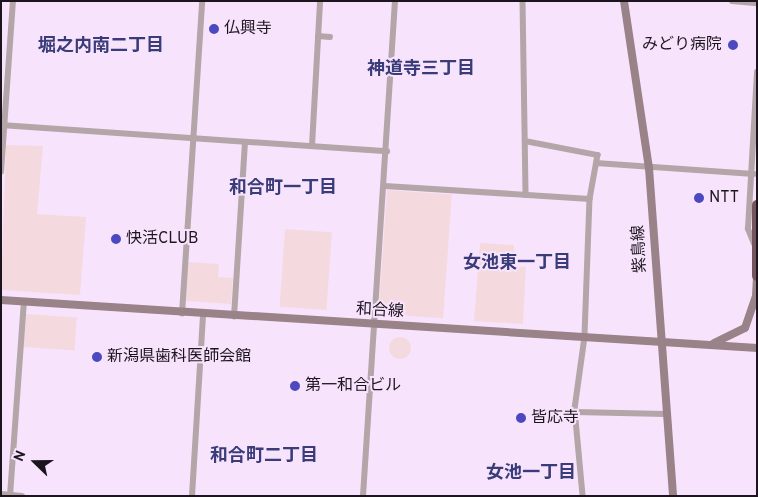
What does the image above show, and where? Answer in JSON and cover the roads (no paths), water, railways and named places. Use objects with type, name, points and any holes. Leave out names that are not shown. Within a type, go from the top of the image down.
[{"type":"highway","points":[[757,205],[754,244],[757,275]]},
{"type":"main road","name":"紫鳥線","points":[[624,1],[649,168],[665,414],[673,496]]},
{"type":"main road","points":[[709,344],[745,328],[754,303],[757,275]]},
{"type":"main road","name":"和合線","points":[[1,300],[182,314],[660,340],[757,348]]},
{"type":"street","points":[[1,172],[13,1]]},
{"type":"street","points":[[182,314],[202,1]]},
{"type":"street","points":[[312,146],[320,1]]},
{"type":"street","points":[[363,496],[385,186],[395,1]]},
{"type":"street","points":[[523,1],[526,195]]},
{"type":"street","points":[[732,1],[757,3]]},
{"type":"street","points":[[318,36],[330,37]]},
{"type":"street","points":[[754,244],[748,230],[757,72]]},
{"type":"street","points":[[3,125],[192,140],[387,151]]},
{"type":"street","points":[[525,141],[598,155],[590,199],[584,337],[575,412],[583,496]]},
{"type":"street","points":[[234,317],[244,142]]},
{"type":"street","points":[[596,163],[752,174]]},
{"type":"street","points":[[385,186],[590,199]]},
{"type":"street","points":[[10,495],[24,302]]},
{"type":"street","points":[[192,496],[203,315]]},
{"type":"street","points":[[575,412],[665,414]]},
{"type":"street","points":[[1,494],[22,496]]},
{"type":"place","name":"仏興寺","points":[[214,29]]},
{"type":"place","name":"みどり病院","points":[[733,45]]},
{"type":"place","name":"NTT","points":[[699,198]]},
{"type":"place","name":"快活CLUB","points":[[116,239]]},
{"type":"place","name":"新潟県歯科医師会館","points":[[97,357]]},
{"type":"place","name":"第一和合ビル","points":[[295,386]]},
{"type":"place","name":"皆応寺","points":[[521,418]]},
{"type":"district","name":"堀之内南二丁目","points":[[101,47]]},
{"type":"district","name":"神道寺三丁目","points":[[421,70]]},
{"type":"district","name":"和合町一丁目","points":[[283,189]]},
{"type":"district","name":"女池東一丁目","points":[[517,264]]},
{"type":"district","name":"和合町二丁目","points":[[264,457]]},
{"type":"district","name":"女池一丁目","points":[[531,474]]}]
